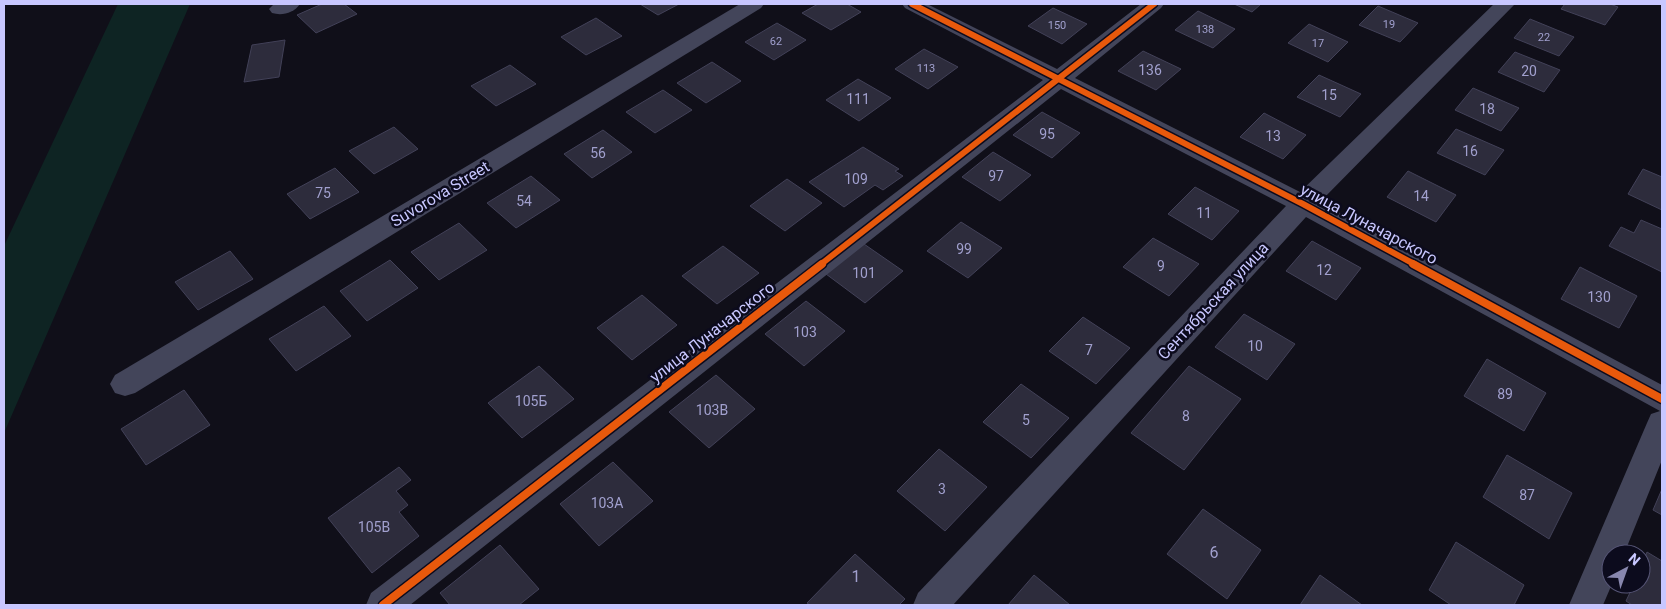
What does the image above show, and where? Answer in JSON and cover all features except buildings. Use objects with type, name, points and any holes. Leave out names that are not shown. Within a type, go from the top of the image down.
[{"type":"street","name":"Suvorova Street","points":[[125,384],[754,4]]},
{"type":"street","name":"улица Луначарского","points":[[912,4],[1303,204],[1662,399]]},
{"type":"street","name":"улица Луначарского","points":[[383,605],[1154,4]]},
{"type":"street","name":"Сентябрьская улица","points":[[930,605],[1303,204],[1505,4]]},
{"type":"street","points":[[1586,605],[1662,423]]},
{"type":"green space","points":[[118,4],[190,4],[4,433],[4,246]]},
{"type":"cycle path","points":[[912,4],[1303,204],[1662,399]]},
{"type":"cycle path","points":[[383,605],[1154,4]]}]
